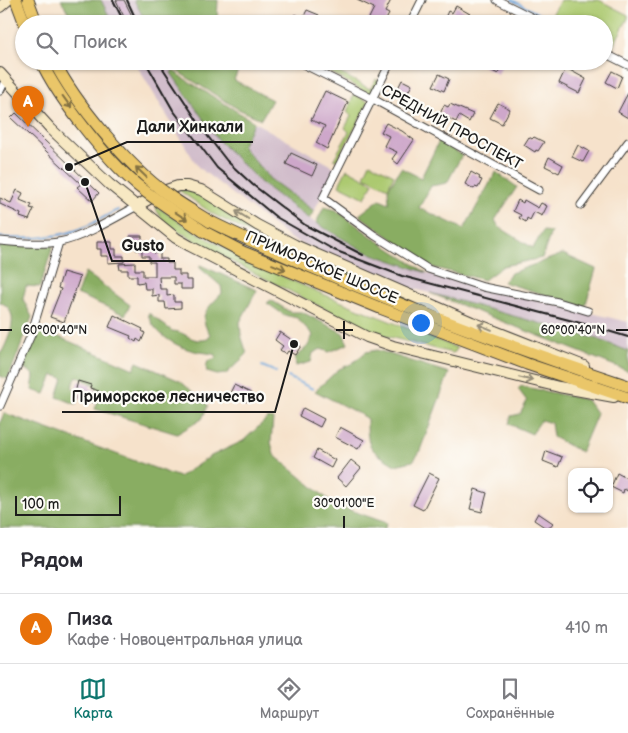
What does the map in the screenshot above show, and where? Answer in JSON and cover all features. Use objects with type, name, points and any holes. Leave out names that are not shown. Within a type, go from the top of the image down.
[{"type":"main road","points":[[16,0],[22,15]]},
{"type":"main road","points":[[28,0],[34,15]]},
{"type":"main road","points":[[46,70],[64,99],[114,161],[136,184],[156,199],[206,226]]},
{"type":"main road","points":[[60,70],[80,101],[142,174],[206,226]]},
{"type":"main road","name":"ПРИМОРСКОЕ ШОССЕ","points":[[206,226],[247,240],[386,299],[531,354],[628,385]]},
{"type":"main road","name":"ПРИМОРСКОЕ ШОССЕ","points":[[206,226],[243,252],[380,308],[527,364],[628,398]]},
{"type":"street","points":[[0,8],[8,0]]},
{"type":"street","points":[[414,15],[422,0]]},
{"type":"street","points":[[497,0],[527,15]]},
{"type":"street","points":[[613,58],[628,65]]},
{"type":"street","name":"СРЕДНИЙ ПРОСПЕКТ","points":[[316,70],[540,190]]},
{"type":"street","points":[[386,70],[323,198],[374,235],[428,269],[483,287],[558,302],[588,311]]},
{"type":"street","points":[[0,91],[3,76]]},
{"type":"street","points":[[3,76],[73,151],[109,184],[176,238],[367,337],[393,346],[559,387],[628,398]]},
{"type":"street","points":[[581,205],[628,142]]},
{"type":"street","points":[[0,241],[29,243],[59,242],[78,236],[163,191],[178,186],[187,186],[201,190],[295,246],[472,322],[628,385]]},
{"type":"street","points":[[1,401],[31,335],[59,242]]},
{"type":"shaded area","points":[[101,0],[134,0],[142,15],[108,15]]},
{"type":"shaded area","points":[[139,70],[174,70],[172,73],[260,182],[309,219],[364,251],[427,273],[628,322],[628,351],[597,339],[389,282],[291,239],[198,167]]},
{"type":"shaded area","points":[[254,122],[336,168],[314,211],[270,179],[242,146]]},
{"type":"green space","points":[[61,0],[101,0],[108,15],[70,15]]},
{"type":"green space","points":[[134,0],[218,0],[217,15],[142,15]]},
{"type":"green space","points":[[560,0],[599,0],[628,15],[628,18],[613,46],[613,15],[552,15]]},
{"type":"green space","points":[[173,70],[254,122],[242,146],[270,179],[314,211],[309,219],[260,182],[218,140],[171,73]]},
{"type":"green space","points":[[176,70],[238,70],[234,80],[272,100],[261,119],[238,109]]},
{"type":"green space","points":[[326,70],[334,70],[370,89],[376,79],[379,81],[371,95]]},
{"type":"green space","points":[[354,94],[369,102],[337,161],[334,159],[349,132],[345,128],[351,116],[347,112]]},
{"type":"green space","points":[[439,141],[462,155],[447,183],[431,186],[419,208],[464,229],[496,172],[517,187],[495,220],[499,227],[533,248],[543,231],[551,232],[542,258],[503,266],[484,280],[431,267],[359,215],[380,199],[389,203],[388,189],[401,168],[421,178]]},
{"type":"green space","points":[[370,163],[394,175],[388,188],[364,176]]},
{"type":"green space","points":[[347,169],[373,183],[365,198],[339,185]]},
{"type":"green space","points":[[177,189],[201,193],[264,233],[460,322],[247,232],[213,214]]},
{"type":"green space","points":[[156,206],[191,229],[265,268],[457,348],[452,353],[370,332],[217,254],[162,219]]},
{"type":"green space","points":[[324,207],[336,210],[375,239],[427,273],[364,251],[316,223]]},
{"type":"green space","points":[[0,245],[53,246],[40,287],[26,286],[23,299],[32,317],[8,379],[0,376],[0,352],[2,352],[8,339],[12,318],[7,306],[0,302]]},
{"type":"green space","points":[[563,254],[596,269],[585,307],[503,282],[511,273]]},
{"type":"green space","points":[[200,265],[257,290],[240,322],[241,335],[247,354],[226,374],[217,375],[207,372],[208,361],[216,358],[216,355],[184,348],[168,340],[151,322],[148,314],[172,331],[197,340],[208,339],[210,334],[204,321],[204,316],[209,307],[222,293],[221,286],[200,268]]},
{"type":"green space","points":[[85,272],[130,305],[125,315],[77,294]]},
{"type":"green space","points":[[430,293],[597,339],[628,351],[628,371]]},
{"type":"green space","points":[[271,300],[290,312],[302,312],[343,333],[348,344],[329,352],[321,349],[313,353],[311,362],[296,366],[295,358],[308,346],[313,335],[297,318],[284,315],[267,303]]},
{"type":"green space","points":[[38,328],[134,369],[137,362],[180,381],[208,405],[202,419],[177,434],[95,409],[101,392],[92,384],[77,376],[72,387],[80,395],[76,404],[57,397],[63,378],[53,375],[45,394],[32,390],[34,376],[29,371],[23,369]]},
{"type":"green space","points":[[377,350],[449,373],[419,453],[413,461],[395,465],[380,455],[371,447],[369,442],[367,418],[315,391],[339,369],[351,364],[366,352]]},
{"type":"green space","points":[[521,386],[587,400],[597,414],[581,452],[553,437],[551,423],[541,420],[532,434],[509,424],[511,416],[520,414],[527,401],[518,389]]},
{"type":"green space","points":[[4,413],[179,477],[211,456],[243,441],[268,418],[273,419],[271,442],[274,455],[335,505],[387,523],[385,528],[0,528],[0,423]]},
{"type":"building","points":[[116,0],[124,0],[132,15],[123,15]]},
{"type":"building","points":[[357,0],[391,0],[385,12],[388,15],[370,15],[374,8]]},
{"type":"building","points":[[456,6],[470,14],[446,15],[448,11],[452,13]]},
{"type":"building","points":[[307,10],[319,15],[304,15]]},
{"type":"building","points":[[490,70],[500,70],[498,74]]},
{"type":"building","points":[[565,70],[570,70],[586,79],[579,93],[559,83]]},
{"type":"building","points":[[612,71],[622,76],[617,88],[606,82]]},
{"type":"building","points":[[439,74],[449,79],[444,91],[433,86]]},
{"type":"building","points":[[402,80],[412,85],[404,99],[395,94]]},
{"type":"building","points":[[325,91],[348,102],[327,149],[316,143],[325,126],[311,120]]},
{"type":"building","points":[[628,93],[628,118],[618,112]]},
{"type":"building","points":[[498,103],[510,109],[502,124],[490,118]]},
{"type":"building","points":[[450,104],[473,114],[469,122],[459,116],[456,122],[440,114],[444,105],[448,107]]},
{"type":"building","points":[[16,113],[99,193],[92,201],[77,187],[81,184],[11,118]]},
{"type":"building","points":[[386,123],[414,140],[398,164],[392,159],[397,152],[384,146],[389,136],[381,132]]},
{"type":"building","points":[[529,137],[532,139],[534,137],[544,142],[538,151],[536,150],[535,152],[524,145]]},
{"type":"building","points":[[578,145],[589,151],[583,162],[572,157]]},
{"type":"building","points":[[291,153],[317,165],[312,176],[286,164]]},
{"type":"building","points":[[549,157],[563,165],[559,173],[545,166]]},
{"type":"building","points":[[471,172],[482,180],[478,188],[475,187],[474,189],[465,184]]},
{"type":"building","points":[[17,190],[23,193],[20,200],[32,205],[30,208],[34,209],[29,220],[20,217],[21,214],[0,204],[0,198],[11,203]]},
{"type":"building","points":[[518,200],[523,203],[524,200],[538,208],[541,203],[547,206],[542,216],[534,212],[530,220],[527,218],[526,222],[519,218],[521,215],[513,211]]},
{"type":"building","points":[[130,236],[142,236],[142,242],[148,242],[148,247],[154,247],[154,253],[160,253],[160,259],[167,259],[167,263],[173,263],[173,270],[179,270],[179,275],[186,275],[186,280],[192,280],[192,289],[181,289],[181,284],[174,284],[174,277],[159,277],[160,289],[167,289],[167,296],[174,295],[174,302],[181,302],[181,308],[166,309],[165,302],[159,302],[159,295],[152,296],[152,289],[145,289],[144,282],[137,283],[137,276],[128,276],[128,270],[120,270],[119,264],[135,263],[135,270],[143,270],[143,276],[155,276],[155,262],[149,262],[149,256],[142,256],[142,250],[136,250],[136,245],[130,245]]},
{"type":"building","points":[[97,242],[112,242],[112,249],[116,249],[116,256],[124,256],[124,262],[108,263],[108,256],[101,256],[101,249],[97,249]]},
{"type":"building","points":[[63,272],[80,277],[64,322],[50,317],[61,289],[58,288]]},
{"type":"building","points":[[114,315],[143,329],[142,331],[145,333],[141,342],[137,339],[136,342],[130,338],[131,336],[109,327]]},
{"type":"building","points":[[280,332],[301,346],[295,355],[288,351],[286,354],[280,350],[283,346],[275,340]]},
{"type":"building","points":[[78,381],[91,385],[90,388],[99,391],[95,403],[80,398],[81,393],[76,389]]},
{"type":"building","points":[[234,385],[251,393],[247,402],[230,393]]},
{"type":"building","points":[[303,408],[324,419],[320,427],[299,416]]},
{"type":"building","points":[[340,427],[364,440],[358,449],[335,437]]},
{"type":"building","points":[[317,450],[335,460],[331,468],[313,458]]},
{"type":"building","points":[[546,451],[562,457],[558,467],[543,461]]},
{"type":"building","points":[[351,460],[361,468],[346,486],[337,478]]},
{"type":"building","points":[[429,473],[439,478],[423,510],[413,505]]},
{"type":"building","points":[[617,473],[628,479],[628,491],[624,489],[623,493],[613,488]]},
{"type":"building","points":[[475,489],[487,493],[482,512],[470,509]]},
{"type":"building","points":[[538,513],[553,523],[549,528],[534,520]]},
{"type":"waterway","points":[[512,0],[541,15]]},
{"type":"waterway","points":[[616,53],[628,58]]},
{"type":"waterway","points":[[0,237],[49,237],[68,233],[118,210]]},
{"type":"waterway","points":[[262,366],[276,372]]},
{"type":"waterway","points":[[288,377],[313,389]]},
{"type":"railway","points":[[113,0],[120,15]]},
{"type":"railway","points":[[127,0],[134,15]]},
{"type":"railway","points":[[150,70],[173,110],[217,168],[276,217],[334,250],[402,276],[628,337]]},
{"type":"railway","points":[[164,70],[206,134],[227,161],[253,185],[305,225],[363,255]]},
{"type":"place","name":"Пиза","points":[[28,127]]},
{"type":"place","name":"Дали Хинкали","points":[[69,167]]},
{"type":"place","name":"Gusto","points":[[85,182]]},
{"type":"place","name":"Приморское лесничество","points":[[294,344]]}]
